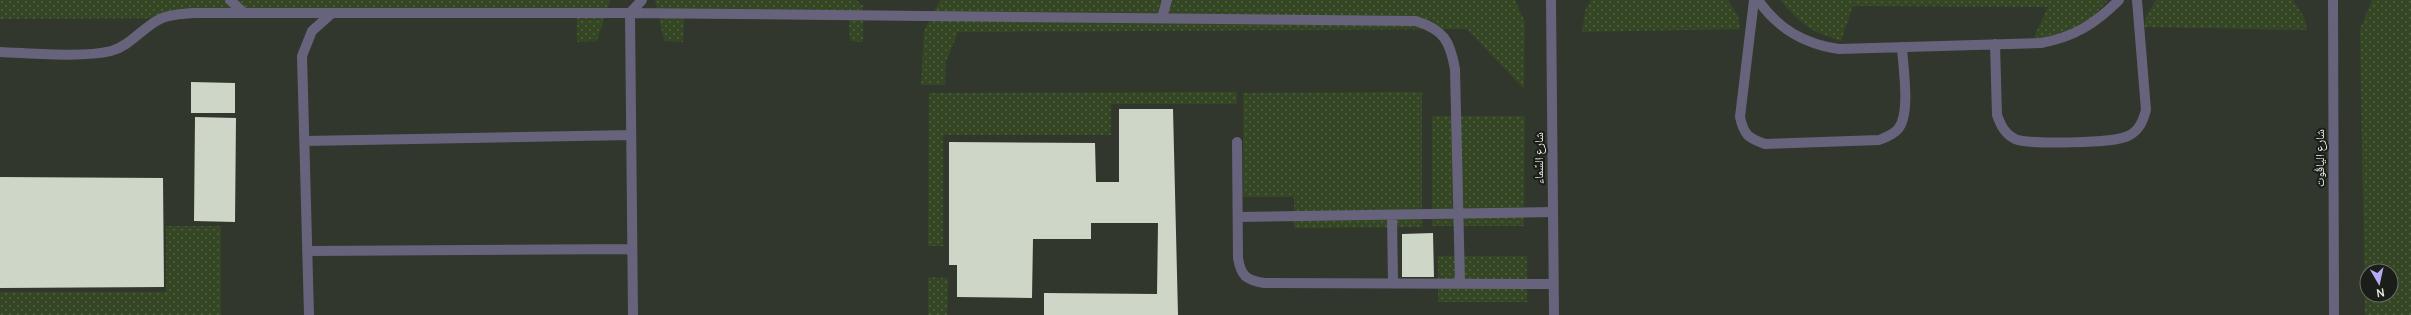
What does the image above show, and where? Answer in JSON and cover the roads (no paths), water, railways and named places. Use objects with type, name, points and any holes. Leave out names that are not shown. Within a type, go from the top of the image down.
[{"type":"street","points":[[230,0],[244,13]]},
{"type":"street","points":[[633,315],[630,13],[642,0]]},
{"type":"street","points":[[1162,18],[1167,0]]},
{"type":"street","name":"شارع السَّماء","points":[[1551,0],[1554,315]]},
{"type":"street","points":[[1754,0],[1740,117],[1743,130],[1754,140],[1773,143],[1879,140],[1889,136],[1898,130],[1905,115],[1902,47]]},
{"type":"street","points":[[1758,0],[1776,22],[1790,34],[1822,47],[1839,49],[2041,43],[2061,39],[2093,24],[2119,0]]},
{"type":"street","points":[[1995,44],[1997,116],[2001,126],[2008,135],[2026,142],[2120,140],[2137,130],[2143,122],[2146,110],[2137,0]]},
{"type":"street","name":"شارع الياقُوت","points":[[2333,0],[2334,315]]},
{"type":"street","points":[[0,52],[104,52],[123,47],[160,19],[176,14],[630,13],[1416,21],[1432,26],[1444,36],[1452,51],[1455,69],[1460,283]]},
{"type":"street","points":[[309,315],[302,56],[312,31],[331,14]]},
{"type":"street","points":[[305,141],[631,136]]},
{"type":"street","points":[[1237,142],[1238,258],[1240,271],[1250,281],[1264,283],[1553,284]]},
{"type":"street","points":[[1238,217],[1553,212]]},
{"type":"street","points":[[1392,215],[1393,283]]},
{"type":"street","points":[[307,251],[632,249]]}]
